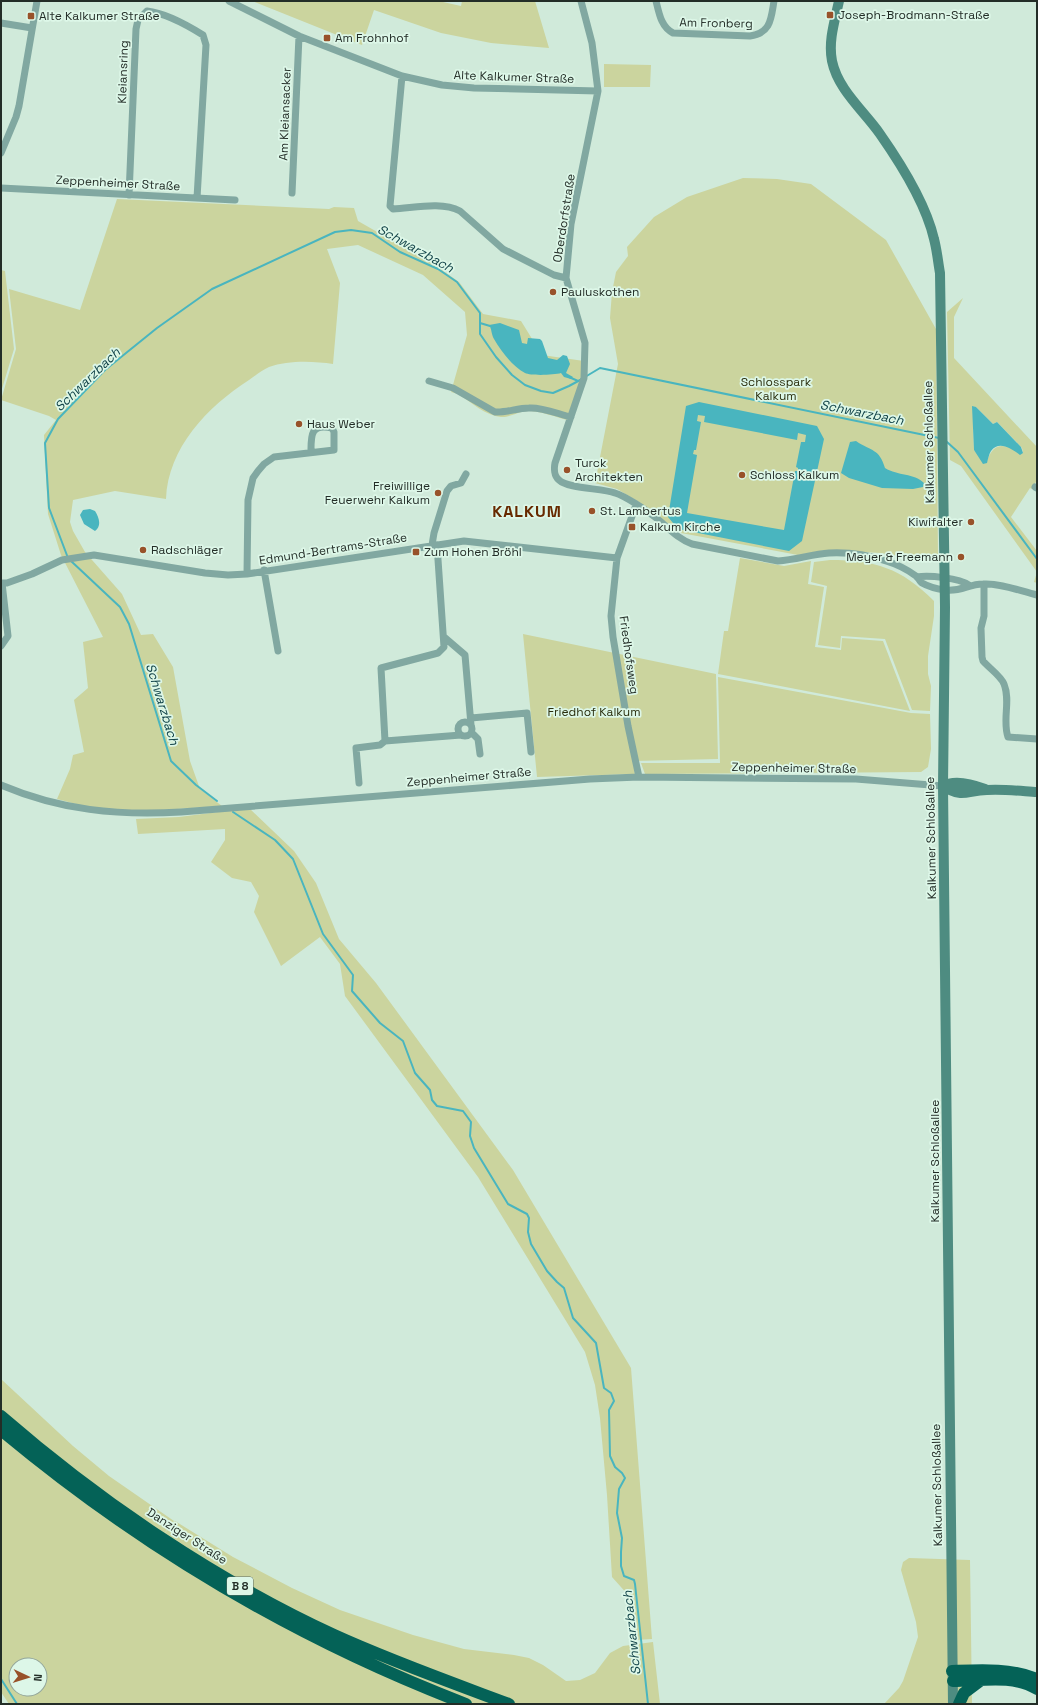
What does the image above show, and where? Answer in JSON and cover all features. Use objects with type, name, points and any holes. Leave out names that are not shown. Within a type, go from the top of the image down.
[{"type":"highway","name":"Danziger Straße","points":[[1,1416],[28,1440],[111,1502],[172,1544],[232,1581],[334,1635],[438,1678],[509,1704]]},
{"type":"highway","name":"Danziger Straße","points":[[1,1430],[105,1511],[167,1553],[227,1590],[330,1645],[428,1689],[466,1704]]},
{"type":"highway","points":[[953,1676],[1010,1671],[1037,1679]]},
{"type":"highway","points":[[953,1676],[980,1681],[1020,1681],[1037,1689]]},
{"type":"highway","points":[[959,1704],[964,1693],[980,1681]]},
{"type":"main road","name":"Kalkumer Schloßallee","points":[[839,1],[830,48],[832,62],[838,77],[847,92],[880,133],[901,164],[919,199],[934,239],[940,273],[944,579],[943,786],[953,1704]]},
{"type":"main road","points":[[943,786],[953,793],[962,794],[986,790],[1037,792]]},
{"type":"street","points":[[1,153],[4,140],[19,106],[37,1]]},
{"type":"street","name":"Alte Kalkumer Straße","points":[[229,1],[299,36],[402,76],[442,85],[474,88],[598,91]]},
{"type":"street","name":"Oberdorfstraße","points":[[581,1],[592,44],[598,91],[571,224],[566,278],[585,343],[585,364],[584,378],[555,463],[554,469],[557,479],[562,483],[616,493],[655,517],[676,536],[692,544],[778,560],[790,560],[828,553],[846,553],[888,561],[917,577],[923,583],[944,590]]},
{"type":"street","name":"Am Fronberg","points":[[656,1],[663,23],[667,30],[673,33],[750,36],[759,35],[766,29],[770,20],[774,1]]},
{"type":"street","name":"Kleiansring","points":[[129,195],[136,29],[138,20],[147,11],[155,12],[193,29],[203,35],[206,45],[197,198]]},
{"type":"street","points":[[1,23],[32,28]]},
{"type":"street","name":"Am Kleiansacker","points":[[292,193],[299,36]]},
{"type":"street","points":[[402,76],[390,206],[393,209],[444,206],[453,207],[460,211],[503,249],[554,275],[566,278]]},
{"type":"street","name":"Zeppenheimer Straße","points":[[1,188],[235,200]]},
{"type":"street","points":[[429,380],[453,388],[495,412],[502,413],[515,408],[531,408],[571,417]]},
{"type":"street","points":[[247,574],[248,500],[253,478],[264,464],[274,457],[311,452]]},
{"type":"street","points":[[359,783],[356,748],[380,745],[384,740],[381,668],[438,653],[444,647],[434,533],[447,491],[451,486],[461,483],[466,474]]},
{"type":"street","points":[[617,558],[636,505]]},
{"type":"street","name":"Edmund-Bertrams-Straße","points":[[1,583],[32,574],[62,560],[94,555],[204,573],[228,575],[247,574],[264,570],[464,541],[617,558]]},
{"type":"street","name":"Friedhofsweg","points":[[617,558],[611,616],[613,637],[628,726],[640,777]]},
{"type":"street","points":[[264,570],[278,651]]},
{"type":"street","name":"Oberdorfstraße","points":[[917,577],[924,576],[944,579],[969,585]]},
{"type":"street","points":[[1,583],[8,636],[1,646]]},
{"type":"street","points":[[984,584],[984,616],[981,628],[982,657],[983,661],[1004,683],[1006,697],[1006,733],[1008,737],[1037,739]]},
{"type":"street","points":[[944,590],[958,591],[969,585],[994,584],[1037,595]]},
{"type":"street","points":[[444,637],[465,655],[472,733],[478,739],[480,754]]},
{"type":"street","points":[[460,735],[458,728],[461,723],[527,713],[532,752]]},
{"type":"street","points":[[384,740],[460,735],[466,737],[472,733]]},
{"type":"street","name":"Zeppenheimer Straße","points":[[1,785],[46,801],[108,812],[153,814],[541,782],[640,777],[856,779],[943,786]]},
{"type":"green space","points":[[252,1],[443,1],[461,6],[462,1],[535,1],[549,48],[491,43],[441,33],[374,10],[362,45]]},
{"type":"green space","points":[[604,64],[651,65],[650,87],[604,87]]},
{"type":"green space","name":"Schlosspark Kalkum","points":[[743,178],[777,179],[811,184],[886,240],[936,329],[938,555],[931,562],[881,553],[826,550],[798,555],[681,533],[639,502],[617,489],[595,483],[618,364],[610,318],[612,292],[616,272],[628,256],[627,247],[654,217],[687,197]]},
{"type":"green space","points":[[117,199],[329,209],[334,207],[354,208],[358,221],[435,265],[459,282],[483,314],[521,321],[542,355],[584,361],[579,386],[567,420],[533,411],[525,411],[504,417],[490,414],[458,394],[451,392],[467,335],[465,312],[423,275],[358,245],[327,249],[340,283],[333,364],[301,362],[276,365],[264,370],[233,391],[192,430],[182,446],[168,480],[166,499],[115,491],[73,500],[70,522],[73,531],[85,552],[122,594],[141,635],[153,634],[173,667],[190,761],[200,789],[222,806],[148,811],[95,809],[57,799],[70,769],[73,755],[84,752],[74,700],[88,688],[83,642],[103,637],[61,555],[48,514],[44,435],[56,420],[49,416],[1,400],[16,349],[9,289],[80,310]]},
{"type":"green space","points":[[1,270],[5,271],[14,349],[1,392]]},
{"type":"green space","points":[[963,298],[954,317],[954,358],[1037,447],[1037,480],[1011,517],[1037,551],[1037,572],[961,466],[950,460],[947,312]],"holes":[[[976,407],[993,424],[997,422],[1022,448],[1023,453],[1011,448],[1002,446],[997,447],[990,454],[987,461],[974,450],[973,426]]]},
{"type":"green space","points":[[740,558],[784,566],[811,561],[808,584],[824,587],[815,647],[841,650],[842,638],[883,641],[910,711],[718,674],[724,631],[728,631]]},
{"type":"green space","points":[[830,560],[861,562],[886,568],[910,581],[934,601],[934,616],[928,656],[928,674],[931,686],[930,711],[912,710],[885,639],[841,636],[840,648],[818,645],[827,586],[811,582],[814,562]]},
{"type":"green space","points":[[1037,572],[1037,583],[1034,582]]},
{"type":"green space","name":"Friedhof Kalkum","points":[[523,634],[716,674],[718,759],[633,761],[635,774],[537,777]]},
{"type":"green space","points":[[718,677],[911,713],[930,714],[931,749],[928,767],[921,772],[645,774],[641,763],[720,763]]},
{"type":"green space","points":[[249,808],[294,851],[316,883],[339,939],[376,983],[513,1170],[631,1368],[652,1639],[636,1640],[629,1596],[612,1577],[600,1418],[595,1385],[585,1352],[478,1177],[345,996],[340,964],[320,937],[281,966],[254,912],[259,896],[251,882],[232,878],[211,862],[225,840],[225,829],[138,834],[136,819],[179,817]]},
{"type":"green space","points":[[1,1379],[73,1446],[109,1476],[174,1521],[160,1539],[175,1521],[233,1557],[292,1588],[340,1610],[413,1635],[464,1649],[529,1658],[543,1665],[566,1681],[580,1680],[595,1673],[610,1653],[623,1646],[653,1642],[660,1704],[9,1704],[1,1692]]},
{"type":"green space","points":[[909,1558],[970,1560],[972,1704],[884,1704],[899,1688],[903,1681],[918,1637],[916,1622],[901,1570],[903,1562]]},
{"type":"water","points":[[500,323],[519,330],[522,343],[527,344],[528,338],[540,339],[548,358],[557,360],[563,355],[567,356],[570,364],[566,373],[573,377],[571,379],[564,377],[561,373],[532,375],[520,370],[507,358],[493,337],[489,325]]},
{"type":"water","points":[[699,402],[817,426],[824,439],[802,541],[789,551],[678,529],[668,517],[686,406]],"holes":[[[698,415],[705,416],[704,422],[797,440],[798,433],[806,435],[805,442],[801,442],[796,467],[798,468],[798,471],[795,471],[784,530],[687,513],[697,455],[693,454],[694,450],[696,450],[701,422],[697,421]]]},
{"type":"water","points":[[972,406],[976,407],[993,424],[997,422],[1021,447],[1023,453],[1020,455],[1006,447],[998,446],[991,451],[987,463],[983,464],[974,450]]},
{"type":"water","points":[[856,441],[874,451],[880,457],[885,468],[890,471],[911,476],[920,480],[924,483],[923,487],[913,489],[882,488],[849,478],[841,473],[850,442]]},
{"type":"water","points":[[90,509],[95,511],[99,519],[99,527],[95,531],[84,524],[80,515],[83,510]]},
{"type":"waterway","name":"Schwarzbach","points":[[68,558],[49,508],[45,443],[58,419],[105,370],[157,328],[212,289],[335,232],[351,230],[372,233],[400,252],[438,269],[457,282],[480,313],[480,334],[496,357],[512,375],[525,385],[541,391],[553,393],[582,379]]},
{"type":"waterway","points":[[480,323],[490,326]]},
{"type":"waterway","name":"Schwarzbach","points":[[585,377],[600,368],[939,438]]},
{"type":"waterway","name":"Schwarzbach","points":[[569,377],[578,381]]},
{"type":"waterway","name":"Schwarzbach","points":[[947,442],[958,452],[1037,559]]},
{"type":"waterway","name":"Schwarzbach","points":[[71,561],[120,607],[129,624],[171,761],[196,785],[217,801]]},
{"type":"waterway","name":"Schwarzbach","points":[[233,812],[275,840],[293,859],[323,934],[353,975],[352,991],[380,1023],[403,1041],[415,1073],[430,1090],[432,1100],[437,1106],[463,1111],[471,1122],[470,1136],[474,1148],[508,1204],[527,1214],[529,1218],[528,1232],[531,1244],[547,1271],[564,1288],[573,1318],[596,1343],[604,1388],[611,1393],[614,1401],[609,1410],[610,1456],[615,1467],[625,1478],[619,1489],[617,1513],[622,1538],[621,1566],[624,1576],[634,1580],[635,1584],[648,1704]]},
{"type":"waterway","points":[[1,1679],[17,1704]]},
{"type":"place","name":"Joseph-Brodmann-Straße","points":[[830,15]]},
{"type":"place","name":"Alte Kalkumer Straße","points":[[31,16]]},
{"type":"place","name":"Am Frohnhof","points":[[327,38]]},
{"type":"place","name":"Pauluskothen","points":[[553,292]]},
{"type":"place","name":"Haus Weber","points":[[299,424]]},
{"type":"place","name":"Turck Architekten","points":[[567,470]]},
{"type":"place","name":"Schloss Kalkum","points":[[742,475]]},
{"type":"place","name":"Freiwillige Feuerwehr Kalkum","points":[[438,493]]},
{"type":"place","name":"St. Lambertus","points":[[592,511]]},
{"type":"place","name":"Kiwifalter","points":[[971,522]]},
{"type":"place","name":"Kalkum Kirche","points":[[632,527]]},
{"type":"place","name":"Radschläger","points":[[143,550]]},
{"type":"place","name":"Zum Hohen Bröhl","points":[[416,552]]},
{"type":"place","name":"Meyer & Freemann","points":[[961,557]]},
{"type":"district","name":"KALKUM","points":[[527,511]]}]
